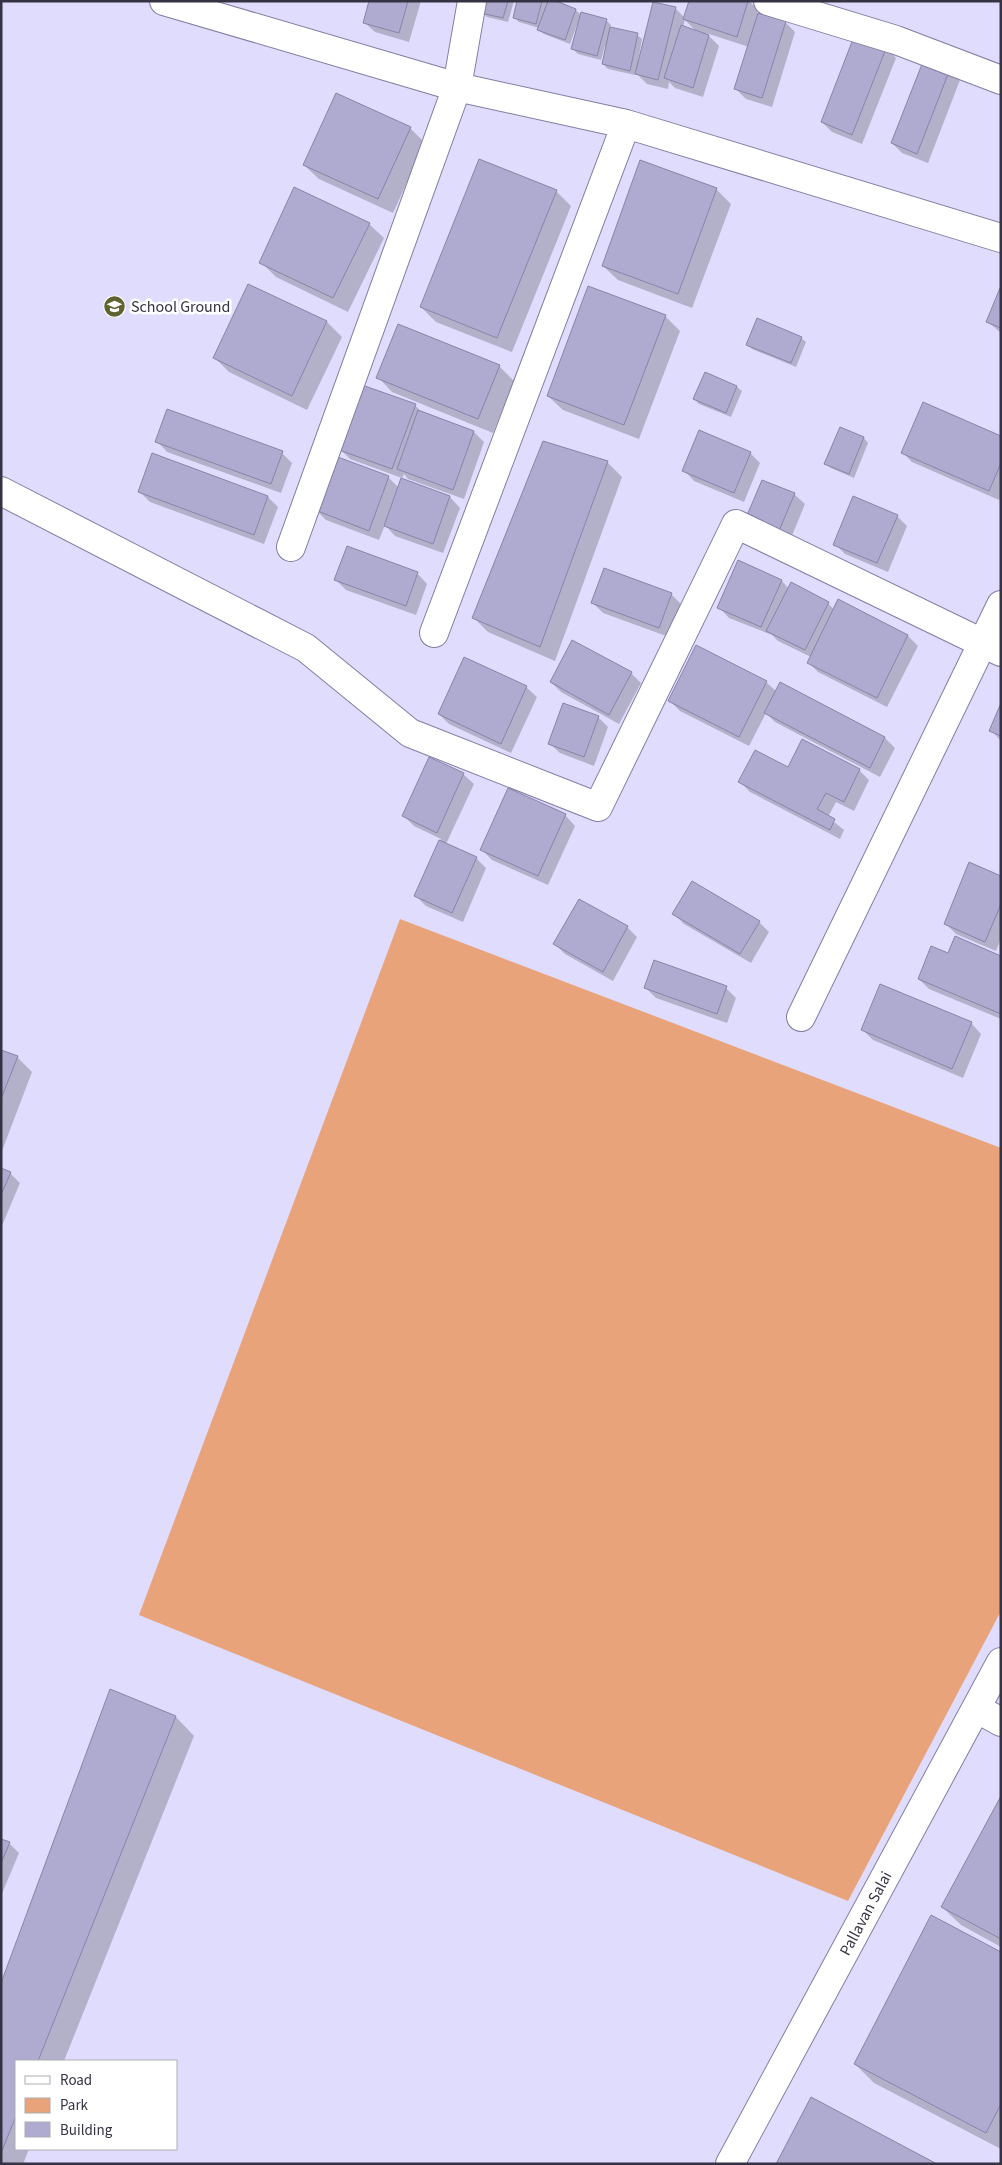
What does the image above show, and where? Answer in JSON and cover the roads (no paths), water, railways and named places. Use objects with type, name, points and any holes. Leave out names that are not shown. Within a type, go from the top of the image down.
[{"type":"street","points":[[164,1],[457,87],[626,124],[1001,238]]},
{"type":"street","points":[[290,547],[457,87],[472,1]]},
{"type":"street","points":[[768,1],[896,40],[1001,80]]},
{"type":"street","points":[[434,633],[626,124]]},
{"type":"street","points":[[1,490],[306,648],[410,733],[598,807],[736,524],[992,647]]},
{"type":"street","points":[[801,1017],[992,647],[1001,605]]},
{"type":"street","name":"Pallavan Salai","points":[[730,2164],[1001,1662]]},
{"type":"street","points":[[976,1708],[1001,1722]]},
{"type":"place","name":"School Ground","points":[[115,306]]}]
